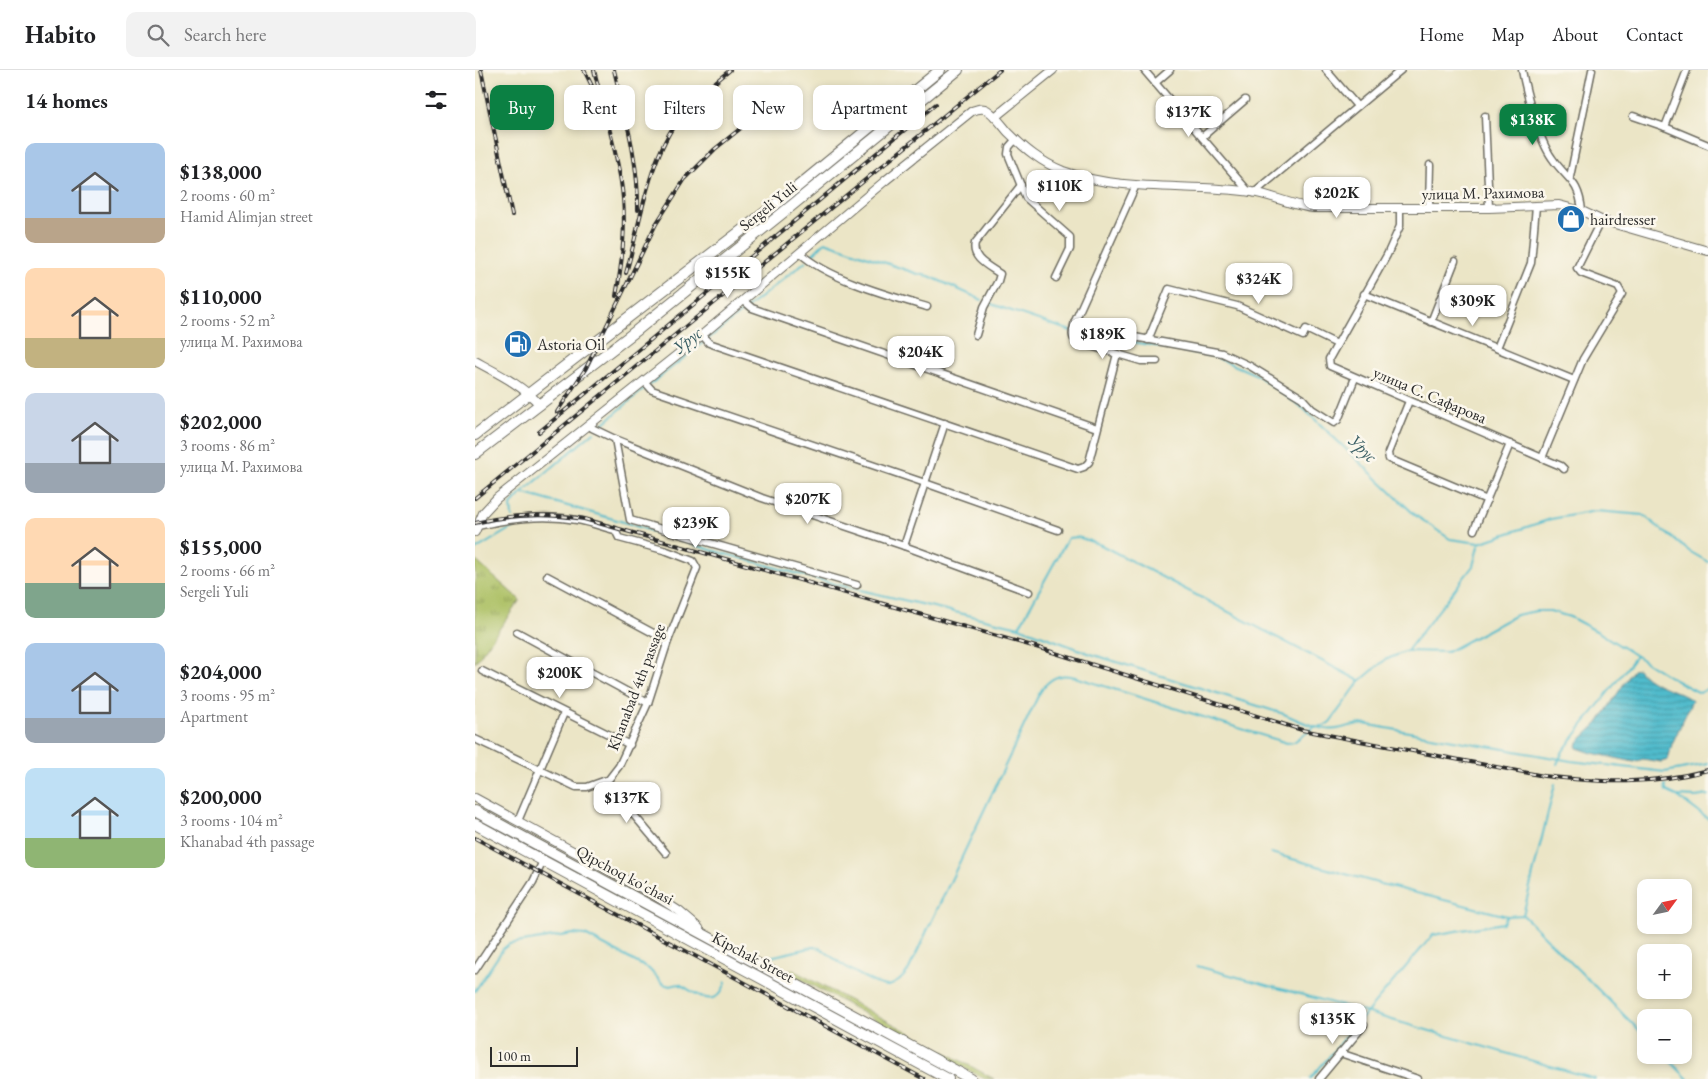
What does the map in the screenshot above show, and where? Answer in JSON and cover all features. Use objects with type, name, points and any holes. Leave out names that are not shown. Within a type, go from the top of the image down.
[{"type":"main road","name":"Sergeli Yuli","points":[[475,435],[780,201],[939,70]]},
{"type":"main road","name":"Sergeli Yuli","points":[[475,454],[790,208],[959,70]]},
{"type":"main road","points":[[475,459],[489,444]]},
{"type":"main road","name":"Qipchoq ko'chasi","points":[[475,811],[719,943]]},
{"type":"main road","points":[[475,824],[543,861]]},
{"type":"main road","name":"Kipchak Street","points":[[543,861],[948,1079]]},
{"type":"main road","name":"Kipchak Street","points":[[719,943],[971,1079]]},
{"type":"main road","points":[[773,985],[779,976]]},
{"type":"street","points":[[476,528],[485,510],[497,498],[594,429],[644,380],[701,335],[748,305],[805,257],[886,180],[973,111],[985,109],[995,117],[1053,70]]},
{"type":"street","points":[[1144,70],[1252,192],[1401,70]]},
{"type":"street","points":[[1155,83],[1171,70]]},
{"type":"street","points":[[1326,70],[1357,106]]},
{"type":"street","points":[[1522,70],[1544,144],[1552,158],[1570,177],[1579,192],[1582,211]]},
{"type":"street","points":[[1570,177],[1592,70]]},
{"type":"street","points":[[1665,127],[1687,70]]},
{"type":"street","points":[[1202,137],[1245,100]]},
{"type":"street","points":[[1485,116],[1489,208]]},
{"type":"street","points":[[1633,116],[1708,145]]},
{"type":"street","name":"улица М. Рахимова","points":[[995,117],[1015,139],[1037,158],[1050,166],[1071,174],[1093,179],[1252,192],[1307,207],[1400,209],[1559,205],[1582,211],[1601,220],[1708,251]]},
{"type":"street","points":[[1015,139],[1009,147],[1009,154],[1026,198],[1070,237],[1070,248],[1056,278]]},
{"type":"street","points":[[1429,208],[1430,164]]},
{"type":"street","points":[[1136,184],[1075,321],[1073,339],[1077,342],[1141,361],[1157,361]]},
{"type":"street","points":[[976,335],[984,307],[1000,274],[977,257],[973,248],[1021,185]]},
{"type":"street","points":[[1497,348],[1531,263],[1536,206]]},
{"type":"street","name":"улица С. Сафарова","points":[[1400,209],[1400,226],[1387,255],[1329,359],[1329,366],[1543,458],[1561,466],[1564,470]]},
{"type":"street","points":[[1543,458],[1583,359],[1622,294],[1618,287],[1581,273],[1577,268],[1601,220]]},
{"type":"street","points":[[805,257],[883,294],[927,307]]},
{"type":"street","points":[[1431,322],[1455,260]]},
{"type":"street","points":[[1148,340],[1169,289],[1237,306],[1303,336],[1307,329],[1337,344]]},
{"type":"street","points":[[1365,294],[1574,380]]},
{"type":"street","points":[[748,305],[1097,428]]},
{"type":"street","points":[[1075,321],[1085,328],[1222,353],[1250,366],[1301,398],[1312,409],[1334,423],[1338,420],[1355,378]]},
{"type":"street","points":[[701,335],[709,343],[1081,469],[1089,462],[1117,354]]},
{"type":"street","points":[[475,361],[529,393],[540,405]]},
{"type":"street","points":[[644,380],[652,390],[1059,530]]},
{"type":"street","points":[[1409,401],[1388,453],[1389,459],[1487,500]]},
{"type":"street","points":[[904,546],[945,423]]},
{"type":"street","points":[[594,429],[762,498],[904,546],[1029,592]]},
{"type":"street","points":[[615,439],[631,520],[857,585]]},
{"type":"street","points":[[1474,530],[1510,444]]},
{"type":"street","name":"Khanabad 4th passage","points":[[476,528],[506,519],[555,518],[579,520],[615,530],[619,538],[667,551],[693,561],[697,568],[668,641],[648,704],[619,766],[609,779],[605,781]]},
{"type":"street","points":[[547,576],[668,641]]},
{"type":"street","points":[[517,632],[648,704]]},
{"type":"street","points":[[482,671],[630,744]]},
{"type":"street","points":[[518,821],[564,713]]},
{"type":"street","points":[[475,739],[576,787],[587,787],[605,781],[666,853]]},
{"type":"street","points":[[475,798],[654,895],[679,911],[719,943]]},
{"type":"street","points":[[475,970],[533,882],[543,861]]},
{"type":"street","points":[[1319,1079],[1364,1025]]},
{"type":"street","points":[[1340,1053],[1418,1079]]},
{"type":"green space","points":[[475,560],[520,600],[475,663]]},
{"type":"green space","points":[[791,969],[921,1039],[918,1042],[915,1041],[787,972]]},
{"type":"green space","points":[[932,1045],[994,1079],[985,1079],[929,1049]]},
{"type":"water","points":[[1638,669],[1650,680],[1692,701],[1672,744],[1668,760],[1661,762],[1643,759],[1634,762],[1577,748],[1578,742],[1598,723],[1633,670]]},
{"type":"waterway","name":"Урус","points":[[809,258],[825,242],[918,274],[929,276],[982,300]]},
{"type":"waterway","name":"Урус","points":[[708,339],[806,261]]},
{"type":"waterway","name":"Урус","points":[[991,304],[1071,331]]},
{"type":"waterway","name":"Урус","points":[[1075,332],[1213,356],[1257,375],[1304,409],[1415,515],[1450,539],[1479,543],[1551,519],[1596,511],[1643,515],[1689,551],[1708,562]]},
{"type":"waterway","name":"Урус","points":[[597,429],[704,342]]},
{"type":"waterway","name":"Урус","points":[[512,517],[511,505],[522,493],[594,432]]},
{"type":"waterway","points":[[522,493],[617,520],[711,550],[839,585],[1019,627],[1091,654],[1284,714],[1324,729],[1337,729],[1364,724],[1571,761],[1665,772],[1708,764]]},
{"type":"waterway","name":"Урус","points":[[475,550],[513,527],[513,522]]},
{"type":"waterway","points":[[1019,627],[1068,538],[1078,537],[1101,545],[1360,681]]},
{"type":"waterway","points":[[1407,651],[1473,566],[1479,543]]},
{"type":"waterway","points":[[1320,726],[1330,722],[1360,681],[1385,660],[1407,651],[1447,652],[1516,615],[1536,611],[1550,611],[1570,617],[1600,633],[1673,679],[1700,693],[1708,688]]},
{"type":"waterway","points":[[1557,764],[1563,751],[1636,656]]},
{"type":"waterway","points":[[766,958],[816,947],[824,950],[851,970],[876,983],[888,986],[900,980],[909,969],[1039,694],[1054,678],[1059,676],[1075,677],[1287,743],[1294,742],[1315,726]]},
{"type":"waterway","points":[[1523,915],[1555,784]]},
{"type":"waterway","points":[[1665,785],[1666,791],[1677,796],[1708,819]]},
{"type":"waterway","points":[[1677,796],[1696,797],[1708,795]]},
{"type":"waterway","points":[[1271,853],[1381,884],[1507,916],[1523,915],[1637,1028]]},
{"type":"waterway","points":[[1310,1079],[1433,935],[1503,923],[1507,916]]},
{"type":"waterway","points":[[475,991],[503,949],[509,944],[573,934],[585,935],[649,969],[663,984],[670,986],[679,984],[705,998],[717,996],[722,991],[726,982]]},
{"type":"waterway","points":[[1197,966],[1351,1008],[1595,1079]]},
{"type":"waterway","points":[[1673,1064],[1688,1079]]},
{"type":"railway","points":[[481,70],[512,215]]},
{"type":"railway","points":[[584,70],[592,85]]},
{"type":"railway","points":[[594,70],[616,154],[623,196],[621,268],[616,296]]},
{"type":"railway","points":[[614,70],[634,157],[638,210]]},
{"type":"railway","points":[[626,273],[648,187],[663,145],[687,108],[730,70]]},
{"type":"railway","points":[[475,498],[1000,70]]},
{"type":"railway","points":[[539,432],[936,104]]},
{"type":"railway","points":[[557,412],[586,368],[656,224],[685,179],[715,149],[738,130]]},
{"type":"railway","points":[[475,523],[529,515],[584,519],[1036,647],[1302,730],[1544,776],[1626,781],[1666,778],[1708,770]]},
{"type":"railway","points":[[475,838],[924,1079]]},
{"type":"place","name":"hairdresser","points":[[1571,219]]},
{"type":"place","name":"Astoria Oil","points":[[518,344]]}]
